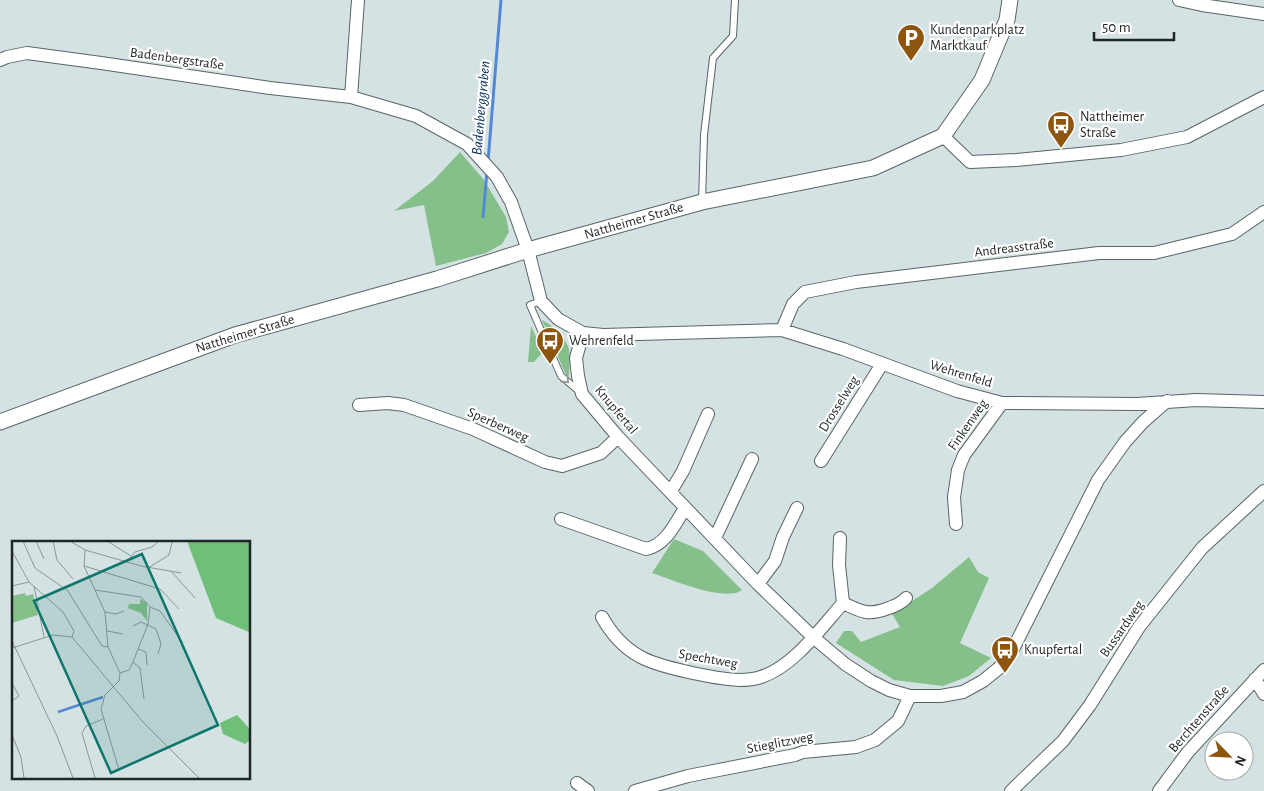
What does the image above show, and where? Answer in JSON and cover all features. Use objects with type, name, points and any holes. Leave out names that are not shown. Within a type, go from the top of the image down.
[{"type":"street","points":[[351,97],[358,0]]},
{"type":"street","points":[[1010,0],[1007,20],[982,80],[943,136],[970,162],[1016,160],[1121,150],[1187,136],[1264,97]]},
{"type":"street","points":[[1179,0],[1264,14]]},
{"type":"street","name":"Badenbergstraße","points":[[0,60],[26,53],[270,88],[351,97],[416,116],[467,144],[497,177],[511,202],[528,250]]},
{"type":"street","name":"Nattheimer Straße","points":[[0,422],[235,335],[702,202],[873,168],[943,136]]},
{"type":"street","name":"Andreasstraße","points":[[782,330],[793,304],[805,292],[856,282],[1099,253],[1154,253],[1232,234],[1264,212]]},
{"type":"street","name":"Wehrenfeld","points":[[528,250],[535,303],[583,333],[603,335],[782,330],[843,349],[957,390],[1002,403],[1137,404],[1167,402],[1264,402]]},
{"type":"street","name":"Knupfertal","points":[[583,333],[576,358],[582,394],[618,437],[758,584],[813,637],[845,664],[871,681],[890,690],[910,696],[941,696],[963,692],[983,681],[999,668],[1012,649],[1098,480],[1125,442],[1143,422],[1167,402]]},
{"type":"street","name":"Drosselweg","points":[[821,461],[882,364]]},
{"type":"street","name":"Sperberweg","points":[[359,405],[388,403],[404,405],[473,429],[545,462],[562,466],[601,453],[618,437]]},
{"type":"street","name":"Finkenweg","points":[[956,524],[954,497],[958,470],[964,454],[1002,403]]},
{"type":"street","points":[[671,491],[683,472],[708,414]]},
{"type":"street","points":[[715,538],[752,459]]},
{"type":"street","name":"Bussardweg","points":[[1012,791],[1063,741],[1090,705],[1139,627],[1202,548],[1264,491]]},
{"type":"street","points":[[561,519],[646,550],[659,544],[669,534],[685,508]]},
{"type":"street","points":[[758,584],[775,561],[783,537],[797,508]]},
{"type":"street","points":[[813,637],[843,603],[839,565],[840,538]]},
{"type":"street","points":[[843,603],[859,610],[875,613],[901,604],[906,598]]},
{"type":"street","name":"Spechtweg","points":[[602,617],[607,627],[622,644],[639,656],[656,664],[740,680],[762,676],[779,668],[813,637]]},
{"type":"street","points":[[1259,674],[1264,694]]},
{"type":"street","name":"Berchtenstraße","points":[[1159,791],[1188,752],[1259,674]]},
{"type":"street","name":"Stieglitzweg","points":[[635,791],[688,776],[804,752],[856,747],[875,740],[898,721],[910,696]]},
{"type":"street","points":[[577,783],[588,791]]},
{"type":"lane","points":[[702,202],[704,135],[713,58],[733,36],[735,0]]},
{"type":"lane","points":[[535,303],[561,376],[582,394]]},
{"type":"green space","points":[[460,152],[484,180],[506,217],[509,232],[502,244],[486,253],[436,266],[424,205],[394,211],[433,181]]},
{"type":"green space","points":[[542,320],[558,332],[568,345],[570,356],[569,375],[566,375]]},
{"type":"green space","points":[[531,326],[543,352],[534,362],[528,362]]},
{"type":"green space","points":[[674,539],[703,551],[742,590],[723,594],[711,592],[652,573]]},
{"type":"green space","points":[[969,557],[978,572],[989,578],[960,643],[991,658],[969,676],[943,686],[894,680],[836,643],[844,631],[852,631],[861,642],[900,627],[892,614],[932,588]]},
{"type":"waterway","name":"Badenberggraben","points":[[488,162],[501,0]]},
{"type":"waterway","name":"Badenberggraben","points":[[483,217],[487,171]]},
{"type":"place","name":"Kundenparkplatz Marktkauf","points":[[911,62]]},
{"type":"place","name":"Nattheimer Straße","points":[[1061,149]]},
{"type":"place","name":"Wehrenfeld","points":[[550,365]]},
{"type":"place","name":"Knupfertal","points":[[1005,674]]}]
